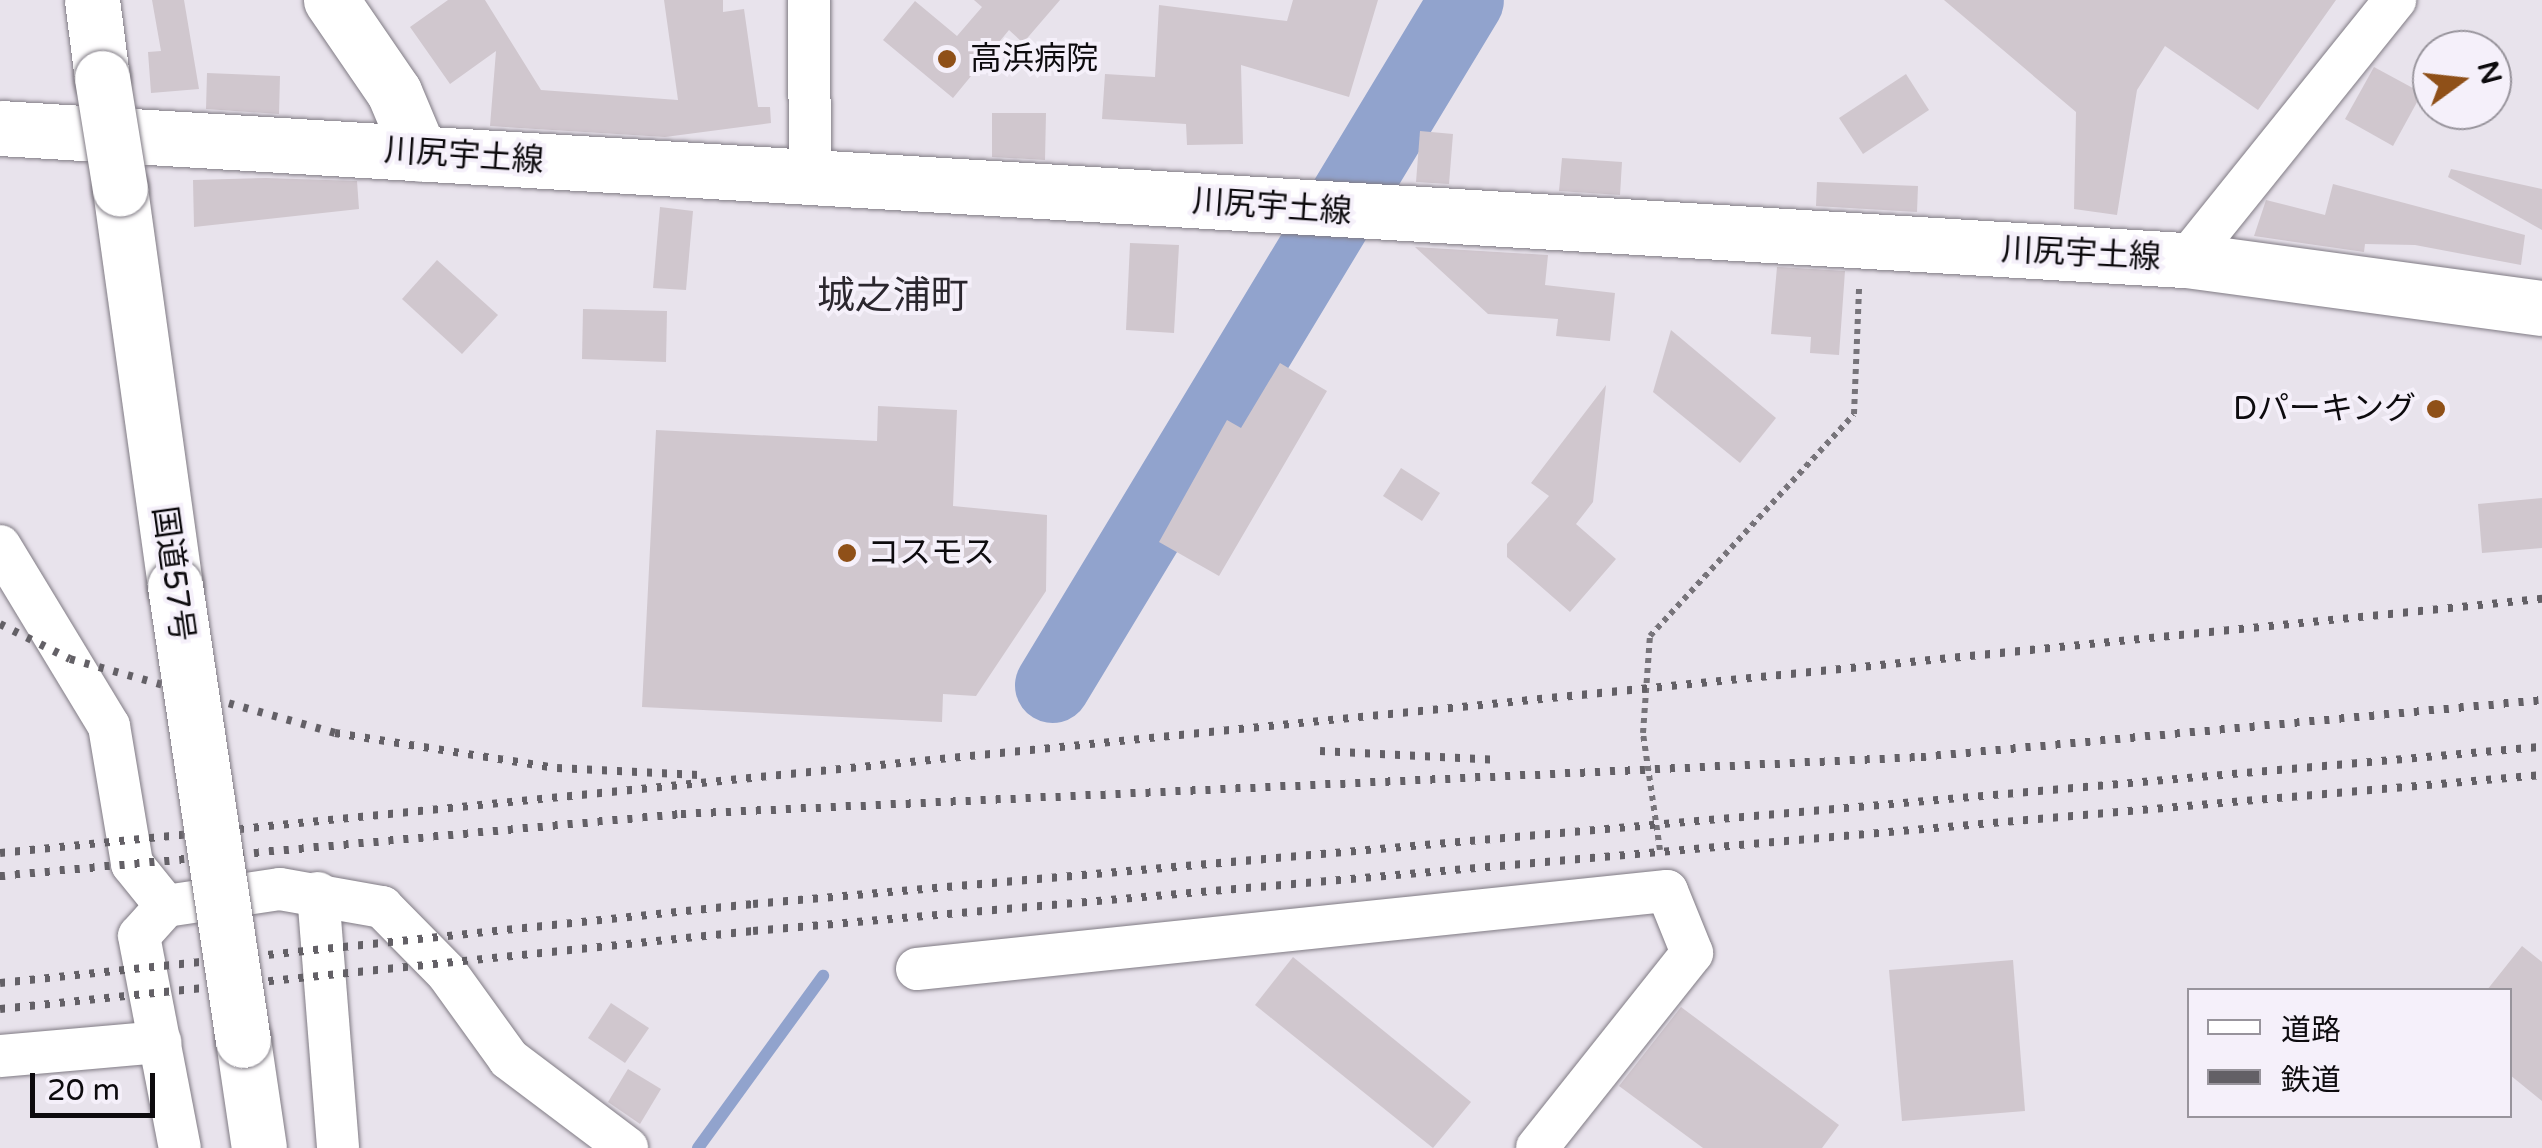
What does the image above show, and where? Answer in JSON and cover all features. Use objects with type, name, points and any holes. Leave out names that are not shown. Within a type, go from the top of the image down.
[{"type":"main road","name":"国道57号","points":[[92,0],[259,1148]]},
{"type":"main road","points":[[330,0],[394,92],[420,154]]},
{"type":"main road","name":"川尻宇土線","points":[[0,128],[2186,260],[2542,308]]},
{"type":"street","points":[[808,0],[810,178]]},
{"type":"street","points":[[2186,260],[2396,0]]},
{"type":"street","points":[[0,546],[109,726],[132,864],[166,906]]},
{"type":"street","points":[[180,1148],[139,936],[166,906],[280,889],[382,906],[447,972],[509,1059],[627,1148]]},
{"type":"street","points":[[917,969],[1667,891],[1692,953],[1537,1148]]},
{"type":"street","points":[[318,893],[338,1148]]},
{"type":"street","points":[[0,1056],[160,1042]]},
{"type":"path","points":[[1667,891],[1643,733],[1650,636],[1854,414],[1861,242]]},
{"type":"building","points":[[152,0],[184,0],[199,89],[151,93],[148,52],[161,51]]},
{"type":"building","points":[[448,0],[485,0],[541,90],[678,100],[664,0],[723,0],[723,12],[744,9],[758,107],[770,107],[771,123],[665,137],[490,126],[496,51],[450,84],[410,27]]},
{"type":"building","points":[[974,0],[1060,0],[1023,43],[1009,30],[953,98],[883,40],[915,1],[957,36],[982,7]]},
{"type":"building","points":[[1293,0],[1378,0],[1349,97],[1241,65],[1243,144],[1187,145],[1186,124],[1102,119],[1105,74],[1155,77],[1159,5],[1287,21]]},
{"type":"building","points":[[1944,0],[2336,0],[2258,110],[2165,46],[2137,90],[2117,215],[2074,209],[2076,112]]},
{"type":"building","points":[[2374,67],[2412,88],[2412,111],[2393,146],[2345,119]]},
{"type":"building","points":[[207,73],[280,76],[279,114],[206,109]]},
{"type":"building","points":[[1906,74],[1929,110],[1863,154],[1839,118]]},
{"type":"building","points":[[992,113],[1046,113],[1045,160],[992,157]]},
{"type":"building","points":[[1420,131],[1453,134],[1449,184],[1416,182]]},
{"type":"building","points":[[1562,158],[1622,162],[1620,195],[1559,191]]},
{"type":"building","points":[[2451,169],[2542,189],[2542,230],[2448,177]]},
{"type":"building","points":[[193,180],[357,181],[359,209],[194,227]]},
{"type":"building","points":[[1817,182],[1918,186],[1917,212],[1816,206]]},
{"type":"building","points":[[2333,184],[2525,235],[2521,265],[2415,245],[2365,244],[2364,252],[2254,236],[2266,200],[2325,215]]},
{"type":"building","points":[[660,207],[693,211],[686,290],[653,288]]},
{"type":"building","points":[[1130,243],[1179,245],[1174,333],[1126,330]]},
{"type":"building","points":[[1415,247],[1548,255],[1545,285],[1615,293],[1610,341],[1556,336],[1558,319],[1488,314]]},
{"type":"building","points":[[437,260],[498,315],[462,354],[402,299]]},
{"type":"building","points":[[1777,267],[1845,271],[1839,355],[1810,353],[1811,337],[1771,334]]},
{"type":"building","points":[[583,309],[667,311],[666,362],[582,359]]},
{"type":"building","points":[[1671,330],[1776,418],[1740,463],[1653,392]]},
{"type":"building","points":[[1280,363],[1327,391],[1219,576],[1159,542],[1227,420],[1241,428]]},
{"type":"building","points":[[1606,385],[1593,502],[1576,524],[1616,559],[1570,612],[1507,557],[1507,544],[1549,496],[1531,483]]},
{"type":"building","points":[[878,406],[957,410],[953,506],[1047,515],[1046,591],[976,696],[943,694],[942,722],[642,707],[656,430],[877,441]]},
{"type":"building","points":[[1401,468],[1440,493],[1422,521],[1383,496]]},
{"type":"building","points":[[2542,498],[2542,548],[2482,553],[2478,504]]},
{"type":"building","points":[[2522,946],[2542,962],[2542,1101],[2512,1077],[2512,988],[2489,988]]},
{"type":"building","points":[[1293,957],[1471,1102],[1433,1148],[1255,1005]]},
{"type":"building","points":[[2013,960],[2025,1111],[1902,1121],[1889,970]]},
{"type":"building","points":[[611,1003],[649,1028],[625,1063],[588,1038]]},
{"type":"building","points":[[1681,1007],[1839,1125],[1822,1148],[1703,1148],[1619,1086]]},
{"type":"building","points":[[628,1069],[661,1089],[640,1124],[608,1102]]},
{"type":"waterway","points":[[1052,685],[1466,0]]},
{"type":"waterway","points":[[698,1148],[823,976]]},
{"type":"railway","points":[[0,853],[2542,599]]},
{"type":"railway","points":[[0,624],[70,659],[335,733],[557,768],[699,775]]},
{"type":"railway","points":[[0,876],[681,814],[1921,757],[2542,700]]},
{"type":"railway","points":[[0,983],[753,904],[2542,747]]},
{"type":"railway","points":[[1320,751],[1495,760]]},
{"type":"railway","points":[[0,1009],[753,931],[2542,775]]},
{"type":"place","name":"高浜病院","points":[[947,59]]},
{"type":"place","name":"Dパーキング","points":[[2436,409]]},
{"type":"place","name":"コスモス","points":[[847,553]]},
{"type":"district","name":"城之浦町","points":[[893,297]]}]
